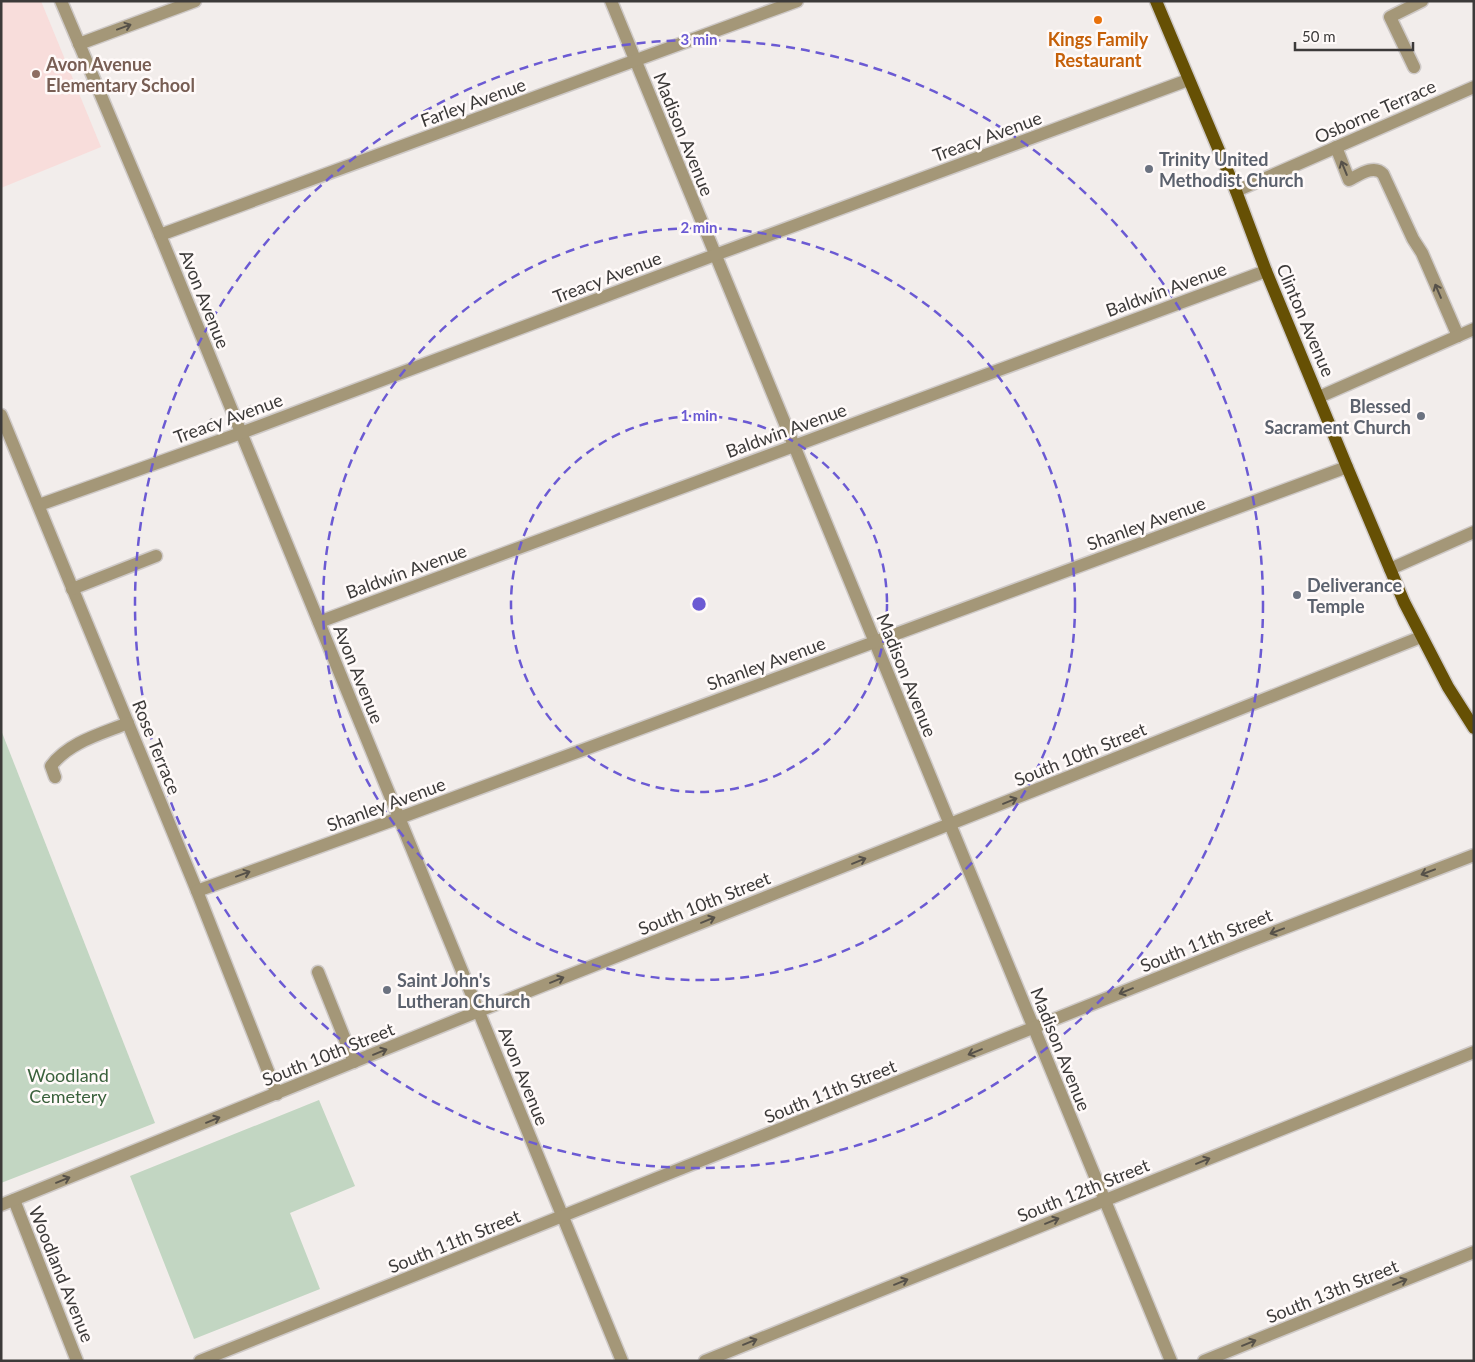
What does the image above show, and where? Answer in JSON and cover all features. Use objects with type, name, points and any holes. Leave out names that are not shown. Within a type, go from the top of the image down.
[{"type":"main road","name":"Clinton Avenue","points":[[1156,1],[1236,191],[1266,271],[1390,569],[1421,637],[1448,687],[1474,728]]},
{"type":"street","name":"Avon Avenue","points":[[61,1],[160,235],[622,1361]]},
{"type":"street","points":[[78,44],[195,1]]},
{"type":"street","name":"Madison Avenue","points":[[611,1],[1171,1361]]},
{"type":"street","name":"Farley Avenue","points":[[160,235],[797,1]]},
{"type":"street","points":[[1414,67],[1390,17],[1422,1]]},
{"type":"street","name":"Treacy Avenue","points":[[38,505],[241,432],[1188,80]]},
{"type":"street","name":"Osborne Terrace","points":[[1236,191],[1474,87]]},
{"type":"street","points":[[1336,147],[1349,180],[1374,169],[1381,171],[1383,174],[1413,239],[1422,253],[1458,336]]},
{"type":"street","name":"Baldwin Avenue","points":[[318,622],[1266,271]]},
{"type":"street","points":[[1319,397],[1474,329]]},
{"type":"street","name":"Rose Terrace","points":[[1,415],[197,891],[277,1094]]},
{"type":"street","name":"Shanley Avenue","points":[[197,891],[1347,467]]},
{"type":"street","points":[[1390,569],[1474,532]]},
{"type":"street","points":[[72,589],[156,556]]},
{"type":"street","name":"South 10th Street","points":[[1,1205],[479,1011],[1421,637]]},
{"type":"street","points":[[55,777],[51,766],[59,756],[72,747],[128,723]]},
{"type":"street","name":"South 11th Street","points":[[200,1361],[1240,945],[1474,855]]},
{"type":"street","points":[[318,972],[354,1062]]},
{"type":"street","name":"South 12th Street","points":[[705,1361],[1104,1199],[1474,1052]]},
{"type":"street","name":"Woodland Avenue","points":[[14,1200],[77,1361]]},
{"type":"street","name":"South 13th Street","points":[[1204,1361],[1474,1252]]},
{"type":"path","points":[[213,427],[211,420],[214,419]]},
{"type":"shaded area","name":"Avon Avenue Elementary School","points":[[1,1],[41,1],[101,147],[1,188]]},
{"type":"green space","name":"Woodland Cemetery","points":[[1,730],[155,1123],[1,1183]]},
{"type":"green space","points":[[319,1100],[355,1186],[290,1213],[320,1289],[194,1339],[130,1176]]},
{"type":"place","name":"Kings Family Restaurant","points":[[1098,20]]},
{"type":"place","name":"Avon Avenue Elementary School","points":[[36,74]]},
{"type":"place","name":"Trinity United Methodist Church","points":[[1149,169]]},
{"type":"place","name":"Blessed Sacrament Church","points":[[1421,416]]},
{"type":"place","name":"Deliverance Temple","points":[[1297,595]]},
{"type":"place","name":"Saint John's Lutheran Church","points":[[387,990]]}]
